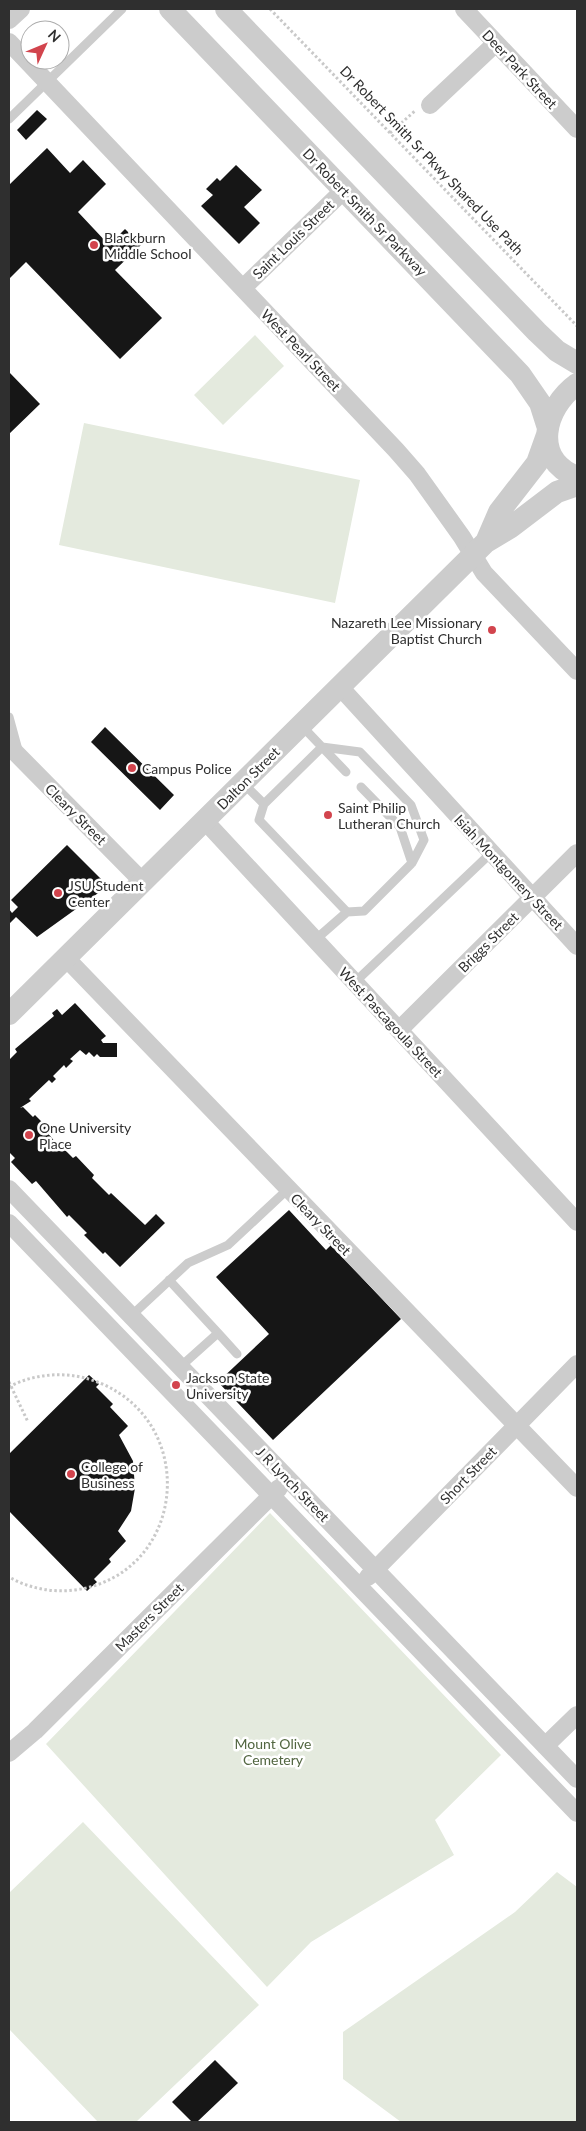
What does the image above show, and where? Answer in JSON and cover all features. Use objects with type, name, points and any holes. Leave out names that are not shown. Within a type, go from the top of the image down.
[{"type":"street","points":[[9,20],[21,9]]},
{"type":"street","name":"Dr Robert Smith Sr Parkway","points":[[170,9],[520,374],[540,403],[551,453],[558,465],[577,477]]},
{"type":"street","points":[[226,9],[537,332],[557,351],[577,362]]},
{"type":"street","name":"Deer Park Street","points":[[464,9],[577,129]]},
{"type":"street","name":"West Pearl Street","points":[[9,42],[412,468],[462,537],[479,548],[484,573],[577,671]]},
{"type":"street","points":[[430,106],[496,43]]},
{"type":"street","name":"Saint Louis Street","points":[[243,288],[344,190]]},
{"type":"street","name":"Dalton Street","points":[[479,548],[499,512],[537,463],[547,430],[559,401],[577,384]]},
{"type":"street","name":"Dalton Street","points":[[9,1014],[479,548],[511,527],[551,495],[577,485]]},
{"type":"street","name":"Isiah Montgomery Street","points":[[340,687],[577,946]]},
{"type":"street","name":"Cleary Street","points":[[14,751],[143,882]]},
{"type":"street","name":"West Pascagoula Street","points":[[205,821],[577,1222]]},
{"type":"street","name":"Briggs Street","points":[[399,1030],[577,853]]},
{"type":"street","name":"Cleary Street","points":[[66,958],[577,1488]]},
{"type":"street","name":"J R Lynch Street","points":[[9,1189],[577,1779]]},
{"type":"street","name":"J R Lynch Street","points":[[9,1223],[577,1813]]},
{"type":"street","name":"Short Street","points":[[359,1586],[577,1364]]},
{"type":"street","name":"Masters Street","points":[[9,1752],[35,1731],[288,1479]]},
{"type":"street","points":[[545,1746],[577,1715]]},
{"type":"lane","points":[[9,119],[122,9]]},
{"type":"lane","points":[[9,717],[14,751]]},
{"type":"lane","points":[[301,725],[346,772]]},
{"type":"lane","points":[[322,747],[264,804],[259,820],[347,912]]},
{"type":"lane","points":[[315,940],[347,912],[364,911],[412,863],[424,840],[411,805],[360,752],[322,747]]},
{"type":"lane","points":[[243,783],[264,804]]},
{"type":"lane","points":[[360,787],[400,827],[412,863]]},
{"type":"lane","points":[[354,983],[491,853]]},
{"type":"lane","points":[[130,1316],[188,1263],[228,1245],[288,1189]]},
{"type":"lane","points":[[169,1280],[237,1354]]},
{"type":"lane","points":[[180,1367],[218,1333]]},
{"type":"path","name":"Dr Robert Smith Sr Pkwy Shared Use Path","points":[[270,9],[577,326]]},
{"type":"path","points":[[390,133],[423,104],[430,106]]},
{"type":"path","points":[[9,1577],[32,1587],[66,1591],[91,1586],[114,1576],[140,1556],[159,1528],[168,1495],[166,1462],[155,1431],[135,1404],[122,1394],[92,1379],[76,1376],[43,1376],[10,1385],[28,1422]]},
{"type":"green space","points":[[255,335],[284,366],[223,425],[194,395]]},
{"type":"green space","points":[[84,423],[360,480],[335,603],[59,545]]},
{"type":"green space","name":"Mount Olive Cemetery","points":[[270,1513],[501,1755],[435,1820],[454,1855],[311,1942],[267,1987],[46,1744]]},
{"type":"green space","points":[[83,1822],[259,2005],[136,2122],[98,2122],[9,2029],[9,1893]]},
{"type":"green space","points":[[557,1872],[577,1887],[577,2122],[401,2122],[343,2079],[343,2032],[515,1912]]},
{"type":"building","points":[[37,110],[47,119],[26,140],[17,130]]},
{"type":"building","points":[[47,148],[70,173],[83,160],[106,184],[78,212],[109,245],[125,229],[141,245],[115,270],[162,318],[120,359],[26,262],[9,279],[9,185]]},
{"type":"building","points":[[236,165],[262,190],[244,207],[260,223],[239,244],[201,206],[213,195],[206,189],[217,178],[220,181]]},
{"type":"building","points":[[9,372],[40,404],[9,434]]},
{"type":"building","name":"Campus Police","points":[[105,727],[174,795],[160,810],[91,742]]},
{"type":"building","name":"JSU Student Center","points":[[67,845],[108,886],[37,937],[16,917],[9,924],[9,909],[12,913],[18,907],[11,900]]},
{"type":"building","name":"One University Place","points":[[75,1003],[106,1036],[101,1040],[103,1043],[117,1043],[117,1057],[100,1057],[97,1054],[94,1057],[89,1052],[86,1055],[80,1050],[70,1059],[73,1061],[66,1068],[64,1065],[53,1076],[56,1079],[52,1083],[49,1080],[29,1099],[31,1101],[20,1108],[23,1107],[33,1117],[35,1115],[47,1127],[45,1129],[61,1150],[63,1148],[73,1158],[76,1156],[94,1175],[92,1178],[109,1195],[111,1193],[145,1225],[156,1214],[165,1223],[120,1267],[105,1252],[103,1254],[84,1235],[87,1233],[69,1215],[67,1217],[36,1181],[32,1184],[11,1162],[15,1158],[9,1152],[9,1060],[17,1052],[15,1049],[54,1016],[52,1013],[57,1009],[62,1015]]},
{"type":"building","points":[[289,1210],[326,1250],[331,1245],[401,1319],[273,1440],[218,1382],[269,1334],[216,1277]]},
{"type":"building","name":"College of Business","points":[[89,1375],[99,1384],[96,1387],[113,1404],[110,1407],[128,1426],[119,1435],[133,1461],[135,1488],[131,1511],[118,1531],[126,1541],[109,1559],[111,1562],[94,1579],[97,1582],[87,1591],[9,1511],[9,1454]]},
{"type":"building","points":[[215,2060],[238,2083],[197,2122],[192,2122],[172,2102]]},
{"type":"place","name":"Blackburn Middle School","points":[[94,245]]},
{"type":"place","name":"Nazareth Lee Missionary Baptist Church","points":[[492,630]]},
{"type":"place","name":"Campus Police","points":[[132,768]]},
{"type":"place","name":"Saint Philip Lutheran Church","points":[[328,815]]},
{"type":"place","name":"JSU Student Center","points":[[58,893]]},
{"type":"place","name":"One University Place","points":[[29,1135]]},
{"type":"place","name":"Jackson State University","points":[[176,1385]]},
{"type":"place","name":"College of Business","points":[[71,1474]]}]
